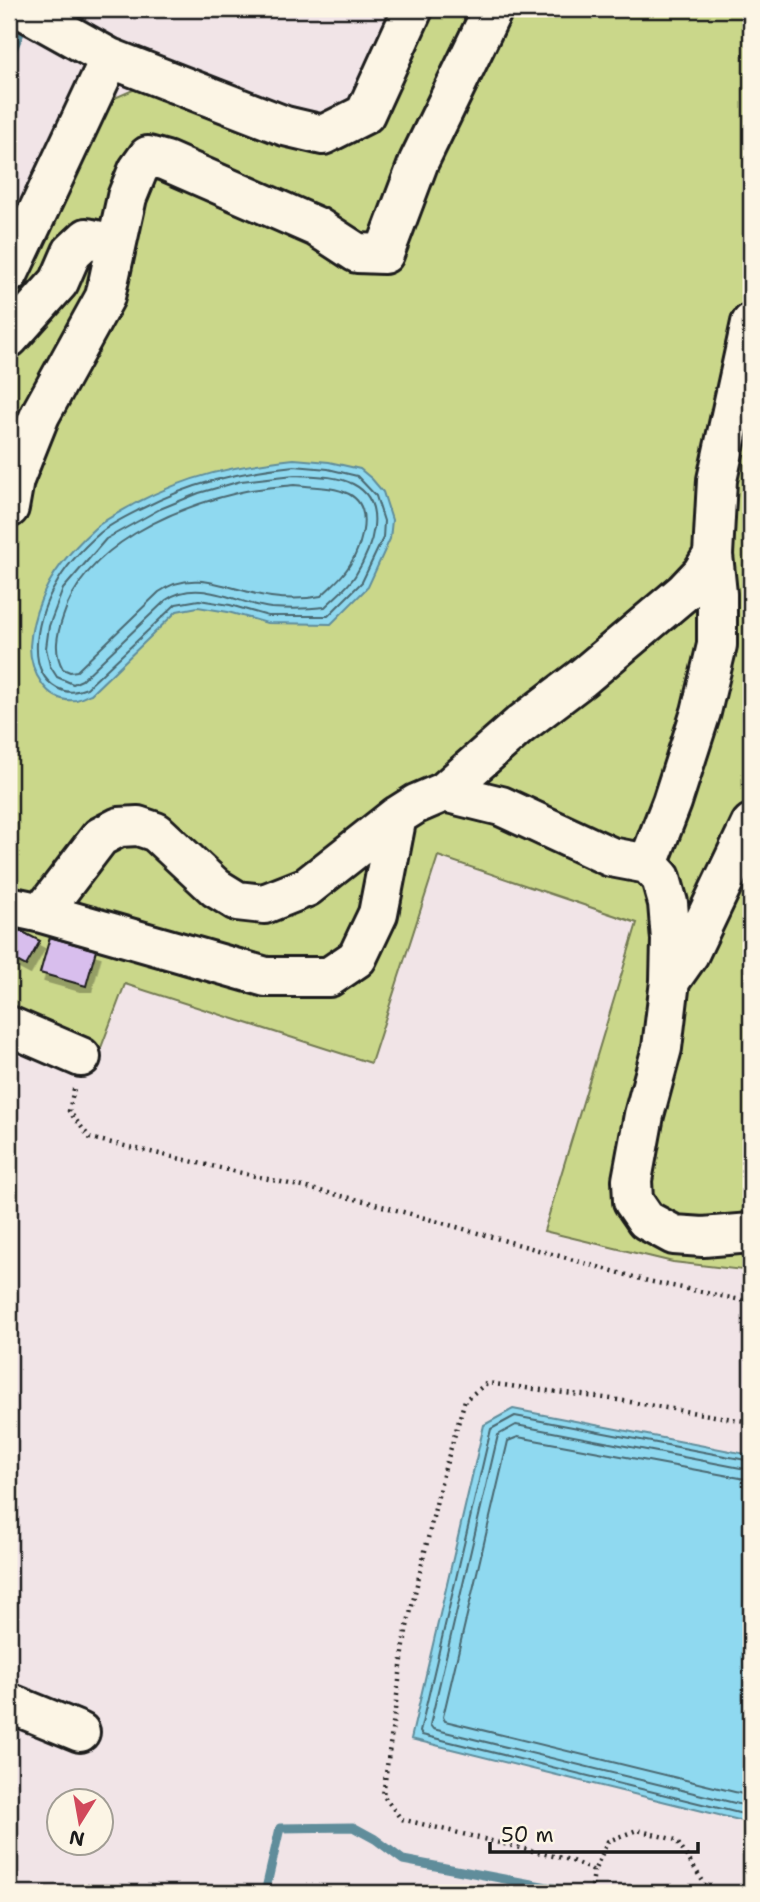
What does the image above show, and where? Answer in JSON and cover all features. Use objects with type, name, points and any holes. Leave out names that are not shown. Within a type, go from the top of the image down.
[{"type":"street","points":[[22,9],[110,58],[285,126],[323,135],[365,114],[413,9]]},
{"type":"street","points":[[9,508],[14,480],[40,415],[105,297],[127,197],[138,170],[148,156],[166,161],[317,226],[357,253],[384,254],[419,161],[493,9]]},
{"type":"street","points":[[9,273],[110,58]]},
{"type":"street","points":[[9,338],[59,282],[72,253],[87,238],[116,244]]},
{"type":"street","points":[[648,864],[672,802],[701,712],[717,645],[717,594],[713,555],[717,480],[751,323]]},
{"type":"street","points":[[25,910],[80,861],[100,837],[119,827],[138,826],[156,832],[216,887],[237,901],[264,905],[307,887],[397,816],[415,804],[444,792],[520,725],[582,678],[684,592],[713,555]]},
{"type":"street","points":[[444,792],[501,806],[611,857],[648,864],[662,878],[668,903],[671,940],[670,981],[662,1048],[644,1115],[632,1180],[634,1201],[646,1220],[674,1235],[703,1237],[751,1233]]},
{"type":"street","points":[[25,910],[266,977],[329,977],[357,958],[378,914],[397,816]]},
{"type":"street","points":[[670,981],[689,954],[751,824]]},
{"type":"street","points":[[9,1026],[81,1057]]},
{"type":"street","points":[[9,1703],[80,1732]]},
{"type":"path","points":[[81,1057],[69,1111],[90,1138],[368,1202],[648,1281],[751,1302]]},
{"type":"path","points":[[594,1871],[570,1860],[401,1819],[383,1796],[406,1631],[443,1475],[465,1400],[487,1383],[612,1399],[751,1422]]},
{"type":"path","points":[[591,1893],[594,1871],[608,1841],[637,1830],[676,1840],[710,1892],[717,1893]]},
{"type":"green space","points":[[430,9],[751,9],[751,1271],[673,1262],[544,1231],[637,923],[438,856],[371,1063],[125,984],[99,1053],[9,1012],[9,310],[101,104],[142,86],[324,156],[378,122]]},
{"type":"water","points":[[294,459],[329,462],[360,469],[383,492],[392,520],[390,539],[368,587],[331,624],[267,623],[198,607],[177,611],[91,694],[76,700],[66,700],[57,697],[42,684],[31,656],[34,623],[51,580],[87,535],[100,524],[136,503],[175,485],[231,469]]},
{"type":"water","points":[[513,1409],[751,1455],[751,1823],[411,1739],[484,1425]]},
{"type":"building","points":[[19,930],[40,941],[26,966],[9,957],[9,949]]},
{"type":"building","points":[[50,937],[96,950],[86,986],[40,973]]},
{"type":"waterway","points":[[9,58],[25,22]]},
{"type":"waterway","points":[[265,1893],[280,1828],[353,1827],[375,1839],[403,1860],[558,1889]]}]
